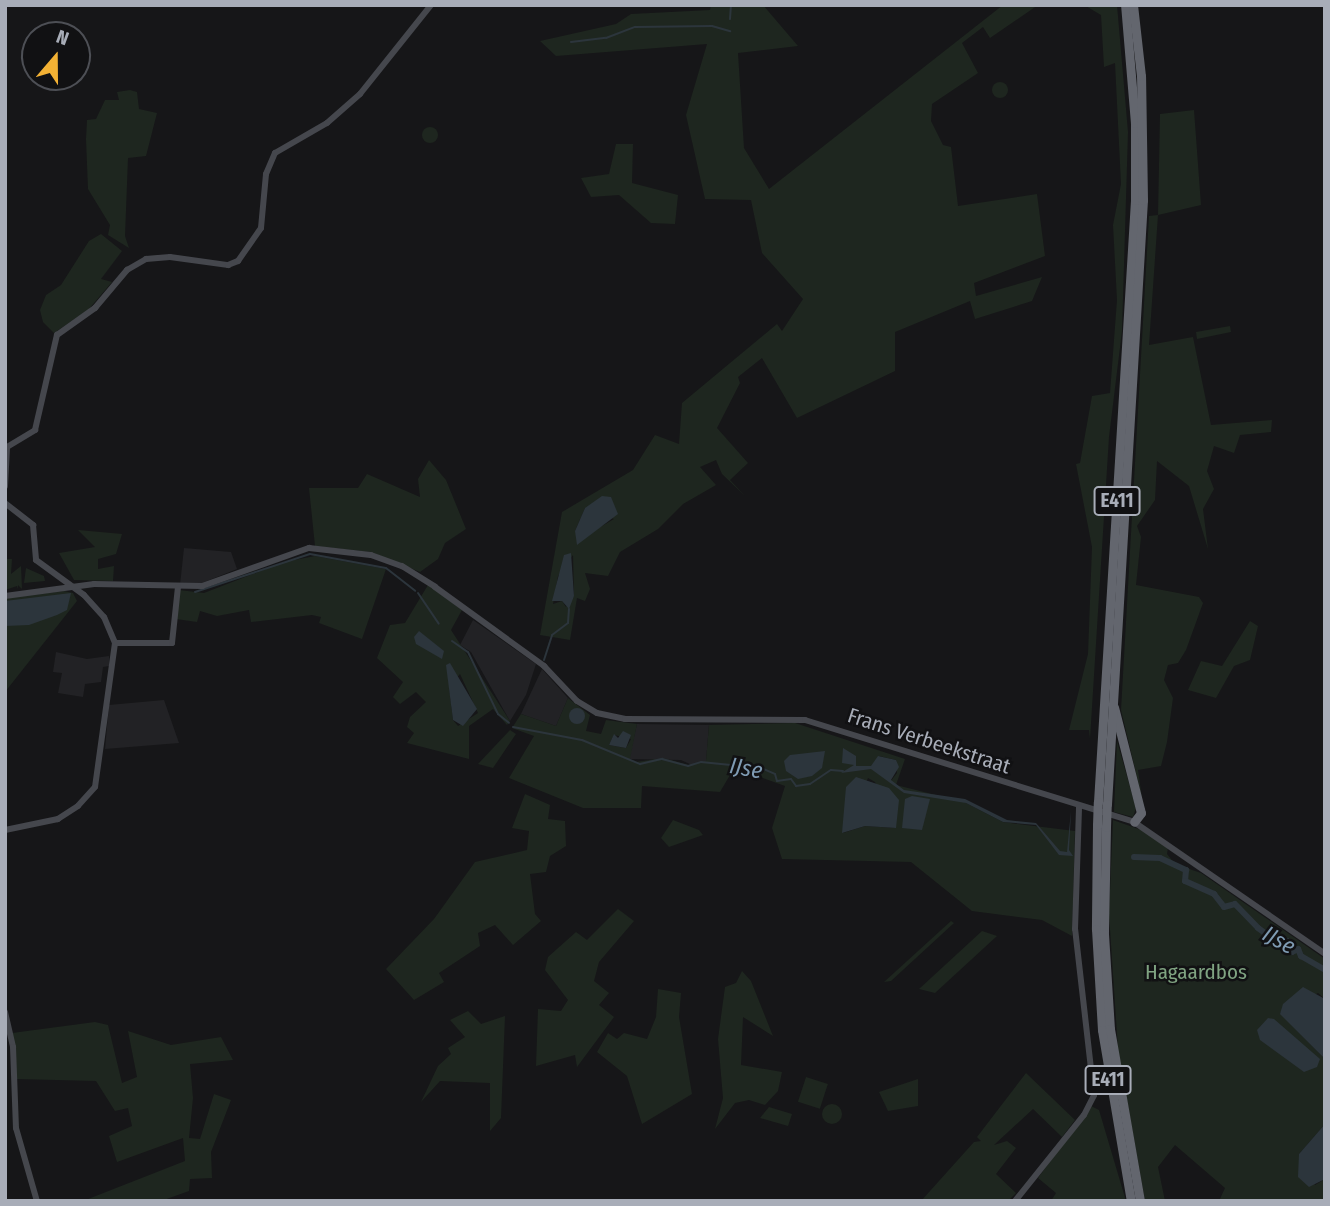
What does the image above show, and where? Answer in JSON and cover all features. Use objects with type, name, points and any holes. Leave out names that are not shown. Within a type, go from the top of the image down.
[{"type":"highway","name":"E411","points":[[1125,5],[1135,123],[1135,200],[1103,803],[1100,932],[1107,1077],[1131,1201]]},
{"type":"highway","name":"E411","points":[[1103,803],[1113,704],[1143,201],[1141,76],[1133,5]]},
{"type":"highway","points":[[1113,704],[1140,813],[1139,824]]},
{"type":"highway","name":"E411","points":[[1101,960],[1116,1075],[1140,1201]]},
{"type":"street","points":[[5,486],[6,447],[34,433],[57,335],[95,308],[127,270],[146,260],[170,257],[229,265],[238,261],[261,228],[266,174],[275,153],[327,123],[360,94],[431,5]]},
{"type":"street","points":[[5,503],[33,525],[34,556],[85,595],[104,617],[115,643],[101,763],[91,793],[50,822],[5,830]]},
{"type":"street","name":"Frans Verbeekstraat","points":[[5,596],[75,586],[202,586],[288,553],[326,548],[402,566],[541,663],[581,704],[604,716],[804,720],[902,752],[970,768],[1079,807],[1139,824],[1325,954]]},
{"type":"street","points":[[115,643],[172,643],[178,587]]},
{"type":"street","points":[[1015,1201],[1084,1115],[1094,1095],[1075,929],[1079,807]]},
{"type":"street","points":[[5,1012],[13,1047],[16,1128],[37,1201]]},
{"type":"shaded area","points":[[602,496],[611,497],[618,514],[577,545],[575,531],[585,508]]},
{"type":"shaded area","points":[[184,548],[231,552],[237,569],[202,583],[180,585]]},
{"type":"shaded area","points":[[571,553],[574,596],[569,609],[562,601],[552,601],[564,555]]},
{"type":"shaded area","points":[[71,593],[67,610],[57,615],[29,625],[5,626],[5,601]]},
{"type":"shaded area","points":[[473,620],[536,664],[526,695],[510,721],[471,652],[460,645]]},
{"type":"shaded area","points":[[419,631],[444,651],[442,659],[416,644],[414,637]]},
{"type":"shaded area","points":[[56,652],[87,659],[109,656],[109,666],[103,667],[101,682],[85,684],[83,697],[58,693],[62,673],[53,672]]},
{"type":"shaded area","points":[[450,663],[477,709],[463,726],[453,720],[446,665]]},
{"type":"shaded area","points":[[542,669],[568,698],[556,726],[521,714]]},
{"type":"shaded area","points":[[164,700],[179,743],[105,749],[109,705]]},
{"type":"shaded area","points":[[574,708],[580,708],[585,716],[583,722],[574,724],[569,719],[569,713]]},
{"type":"shaded area","points":[[637,724],[709,725],[706,762],[692,765],[681,760],[629,759]]},
{"type":"shaded area","points":[[623,731],[631,735],[626,748],[609,745],[614,734],[618,738]]},
{"type":"shaded area","points":[[843,748],[856,756],[856,766],[871,766],[878,756],[896,760],[899,767],[891,780],[904,790],[965,799],[1007,820],[1036,823],[1060,851],[1067,852],[1071,811],[1069,850],[1073,856],[1059,855],[1036,825],[1003,822],[966,803],[904,793],[871,769],[841,773],[854,765],[842,763]]},
{"type":"shaded area","points":[[825,751],[822,768],[812,776],[798,779],[786,771],[784,761],[790,755]]},
{"type":"shaded area","points":[[856,777],[889,788],[899,800],[896,828],[865,826],[842,833],[846,787]]},
{"type":"shaded area","points":[[912,796],[930,799],[922,830],[902,828],[905,799]]},
{"type":"shaded area","points":[[1303,987],[1325,999],[1325,1059],[1280,1014],[1283,1004]]},
{"type":"shaded area","points":[[1268,1018],[1274,1019],[1320,1059],[1317,1067],[1304,1072],[1260,1040],[1257,1030]]},
{"type":"shaded area","points":[[1325,1124],[1325,1179],[1309,1187],[1298,1177],[1299,1154]]},
{"type":"green space","points":[[711,5],[763,5],[798,46],[738,53],[744,148],[769,189],[1003,5],[1038,5],[990,38],[983,27],[962,43],[978,73],[932,104],[931,121],[943,145],[951,147],[958,206],[1037,194],[1045,256],[974,283],[976,296],[1042,277],[1032,301],[975,319],[970,301],[895,332],[895,371],[797,418],[762,358],[738,377],[740,383],[717,428],[748,463],[730,480],[745,496],[722,474],[716,460],[700,467],[716,485],[683,504],[658,529],[620,552],[608,576],[585,573],[590,589],[585,601],[577,598],[570,640],[540,635],[562,512],[633,470],[655,435],[679,444],[682,403],[777,324],[782,331],[803,299],[762,253],[751,200],[705,199],[686,115],[707,44],[556,56],[540,41],[616,24],[631,14],[710,10]],"holes":[[[585,508],[614,519],[590,533],[575,531]],[[573,555],[574,596],[566,607],[562,601],[553,604],[558,576]]]},
{"type":"green space","points":[[1084,5],[1117,5],[1128,132],[1122,331],[1109,437],[1090,739],[1089,730],[1069,730],[1088,654],[1092,547],[1076,464],[1080,463],[1092,396],[1110,393],[1117,300],[1113,225],[1121,184],[1115,63],[1104,67],[1101,15]]},
{"type":"green space","points":[[1000,82],[1008,90],[1000,98],[992,90]]},
{"type":"green space","points":[[117,92],[137,92],[139,109],[157,113],[146,156],[128,158],[125,236],[129,248],[108,235],[110,225],[88,189],[86,139],[87,120],[96,119],[105,100],[119,100]]},
{"type":"green space","points":[[1194,110],[1201,205],[1158,215],[1160,114]]},
{"type":"green space","points":[[430,127],[438,135],[430,143],[422,135]]},
{"type":"green space","points":[[616,144],[633,144],[632,183],[678,195],[675,224],[651,223],[619,195],[591,197],[581,178],[609,174]]},
{"type":"green space","points":[[1158,215],[1149,345],[1193,337],[1211,425],[1272,420],[1271,432],[1240,435],[1234,453],[1214,446],[1207,471],[1214,489],[1203,509],[1208,549],[1189,486],[1157,461],[1155,500],[1137,526],[1141,537],[1136,585],[1199,597],[1203,603],[1186,650],[1178,663],[1168,665],[1164,680],[1173,698],[1167,742],[1161,766],[1138,770],[1142,798],[1121,710],[1149,216]]},
{"type":"green space","points":[[101,234],[122,251],[101,279],[112,282],[88,310],[54,333],[43,322],[40,310],[46,295],[61,285],[89,241]]},
{"type":"green space","points":[[1230,326],[1231,332],[1197,339],[1196,332]]},
{"type":"green space","points":[[429,460],[446,480],[466,529],[445,543],[438,559],[420,572],[371,552],[315,546],[309,488],[358,488],[367,474],[420,497],[418,479]]},
{"type":"green space","points":[[78,530],[122,534],[116,554],[98,559],[98,569],[114,566],[113,581],[74,580],[59,553],[95,547]]},
{"type":"green space","points":[[315,556],[386,569],[362,639],[319,623],[321,617],[312,615],[251,622],[249,610],[217,616],[200,611],[197,622],[176,619],[179,590],[204,593],[284,562]]},
{"type":"green space","points":[[5,559],[12,559],[11,574],[21,566],[22,589],[18,585],[18,589],[17,586],[5,590]]},
{"type":"green space","points":[[26,568],[44,576],[45,581],[24,583]]},
{"type":"green space","points":[[428,585],[462,610],[451,630],[510,721],[507,725],[493,709],[469,726],[469,759],[407,743],[414,733],[407,727],[410,717],[426,702],[416,692],[400,704],[393,697],[403,682],[377,658],[390,625],[405,623]],"holes":[[[460,674],[478,713],[458,726],[453,720],[449,687]]]},
{"type":"green space","points":[[64,591],[73,593],[77,601],[5,692],[5,598]]},
{"type":"green space","points":[[1250,621],[1258,626],[1250,660],[1234,666],[1216,698],[1188,690],[1201,661],[1222,666]]},
{"type":"green space","points":[[568,698],[590,715],[586,731],[601,734],[606,720],[637,724],[630,759],[636,762],[663,758],[689,765],[706,761],[709,725],[795,723],[905,759],[896,785],[964,802],[1003,822],[1075,831],[1072,936],[1042,920],[972,911],[911,862],[782,859],[772,828],[785,786],[740,770],[730,775],[720,792],[642,786],[641,808],[583,808],[509,778],[534,736],[512,728],[521,714],[556,726]],"holes":[[[614,735],[631,739],[626,748],[609,745]],[[879,756],[896,760],[897,773],[890,782]],[[868,778],[875,782],[895,828],[865,826],[843,833]]]},
{"type":"green space","points":[[510,730],[516,734],[493,768],[478,764]]},
{"type":"green space","points":[[1117,741],[1136,808],[1133,817],[1114,812]]},
{"type":"green space","points":[[525,794],[550,805],[548,819],[565,821],[566,846],[550,856],[546,872],[530,874],[535,914],[541,921],[513,945],[495,925],[478,933],[480,946],[439,973],[444,982],[414,1000],[386,969],[434,919],[475,862],[527,850],[529,831],[512,828]]},
{"type":"green space","points":[[673,820],[699,830],[703,835],[669,847],[661,838]]},
{"type":"green space","name":"Hagaardbos","points":[[1113,820],[1144,831],[1168,848],[1167,854],[1175,864],[1201,873],[1325,959],[1325,999],[1318,993],[1280,1013],[1325,1059],[1325,1124],[1299,1154],[1315,1185],[1325,1179],[1325,1201],[1219,1201],[1225,1188],[1175,1145],[1158,1167],[1165,1201],[1145,1201],[1118,1049],[1109,914]]},
{"type":"green space","points":[[618,909],[634,921],[599,962],[594,981],[609,993],[599,1005],[614,1017],[577,1067],[575,1055],[536,1066],[538,1009],[561,1011],[568,1000],[545,970],[548,957],[576,932],[587,940]]},
{"type":"green space","points":[[951,921],[954,923],[891,981],[884,982]]},
{"type":"green space","points":[[982,931],[997,936],[935,993],[919,989]]},
{"type":"green space","points":[[742,971],[751,981],[773,1036],[743,1017],[741,1065],[782,1072],[778,1091],[765,1105],[749,1100],[735,1103],[715,1129],[723,1098],[718,1039],[725,987],[736,983]]},
{"type":"green space","points":[[658,989],[681,993],[679,1017],[692,1094],[642,1124],[627,1076],[597,1052],[608,1033],[617,1039],[624,1033],[647,1039],[656,1017]]},
{"type":"green space","points":[[468,1011],[481,1024],[505,1016],[501,1118],[490,1131],[490,1083],[440,1081],[421,1102],[438,1066],[451,1054],[448,1048],[465,1037],[450,1020]]},
{"type":"green space","points":[[95,1022],[108,1025],[122,1083],[137,1077],[128,1031],[171,1045],[221,1037],[233,1060],[190,1064],[193,1098],[189,1138],[200,1139],[214,1094],[231,1100],[211,1152],[212,1178],[190,1179],[189,1191],[161,1201],[83,1201],[185,1161],[183,1138],[117,1162],[109,1136],[132,1126],[128,1108],[115,1111],[96,1081],[16,1079],[12,1033]]},
{"type":"green space","points":[[1026,1073],[1075,1120],[1062,1137],[1033,1109],[994,1145],[1007,1141],[1016,1148],[996,1174],[1016,1193],[1008,1201],[921,1201],[974,1142],[981,1141],[977,1137]]},
{"type":"green space","points":[[806,1077],[828,1084],[820,1109],[798,1102]]},
{"type":"green space","points":[[918,1079],[918,1106],[888,1111],[879,1092]]},
{"type":"green space","points":[[828,1104],[836,1104],[842,1114],[836,1124],[828,1124],[822,1118],[822,1110]]},
{"type":"green space","points":[[1091,1106],[1099,1110],[1126,1201],[1051,1201],[1056,1193],[1038,1178]]},
{"type":"green space","points":[[769,1107],[792,1114],[788,1126],[760,1118]]},
{"type":"waterway","points":[[730,19],[731,5]]},
{"type":"waterway","points":[[571,42],[606,38],[635,27],[712,26],[730,31]]},
{"type":"waterway","name":"IJse","points":[[195,592],[310,554],[386,568],[415,591]]},
{"type":"waterway","name":"IJse","points":[[418,593],[439,624]]},
{"type":"waterway","points":[[544,660],[552,635],[568,623],[569,609]]},
{"type":"waterway","name":"IJse","points":[[452,641],[468,652],[498,714],[509,723]]},
{"type":"waterway","name":"IJse","points":[[513,727],[582,740],[640,764],[662,759],[688,766],[701,762],[761,768],[775,774],[777,781],[791,779],[796,786],[810,784],[831,770],[843,771]]},
{"type":"waterway","name":"IJse","points":[[1134,857],[1160,858],[1186,870],[1185,881],[1214,894],[1224,907],[1235,904],[1258,928],[1279,943],[1287,941],[1292,952],[1298,949],[1301,956],[1325,970]]}]
